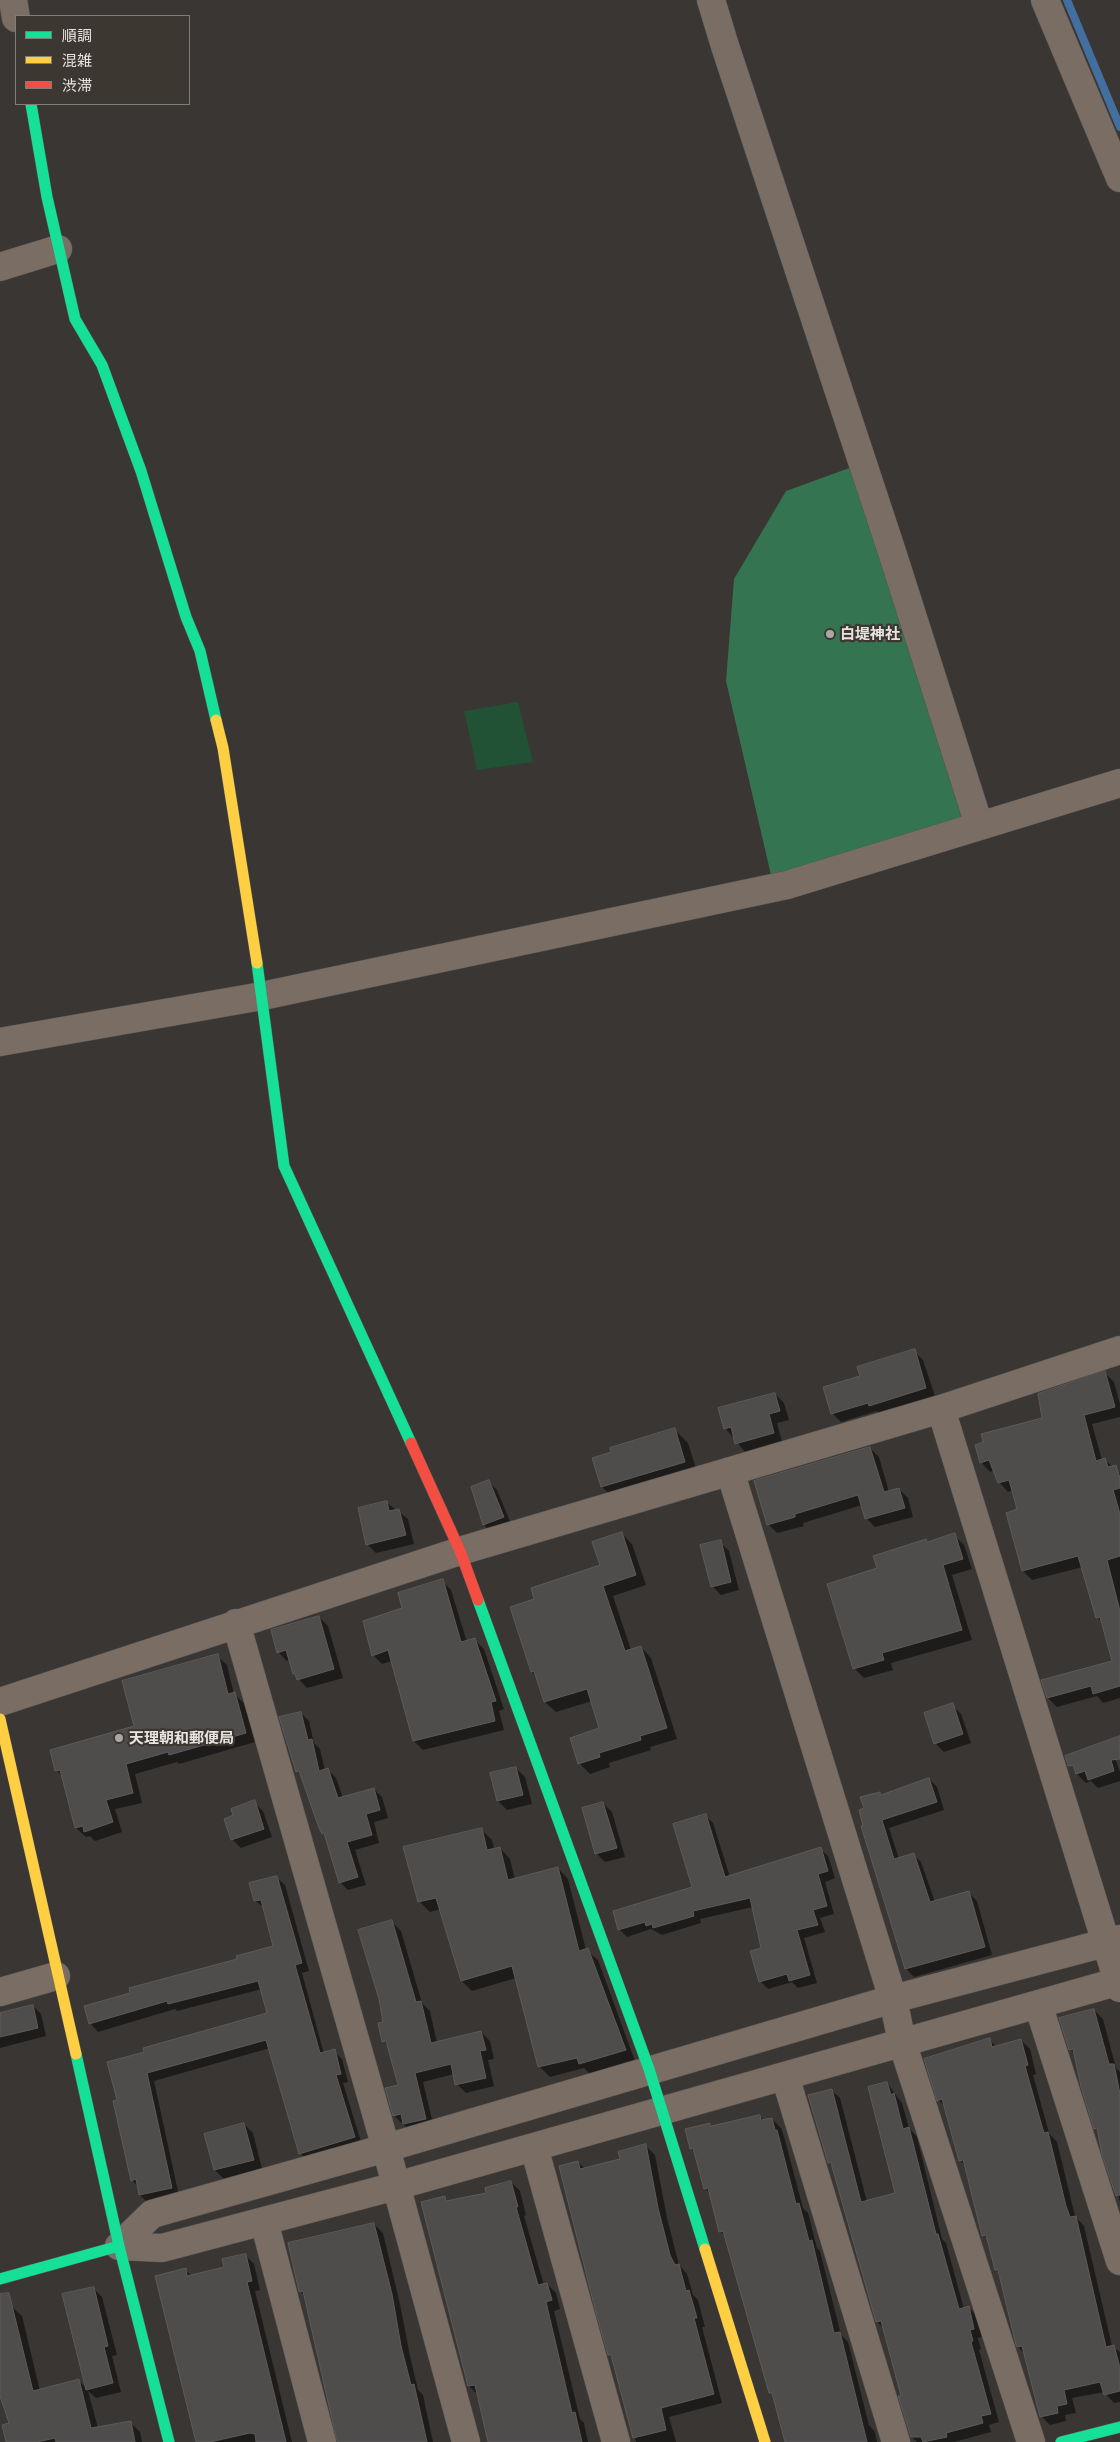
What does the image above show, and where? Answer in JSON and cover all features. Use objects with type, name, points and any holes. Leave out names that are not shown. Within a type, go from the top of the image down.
[{"type":"street","points":[[13,0],[16,15]]},
{"type":"street","points":[[711,0],[979,824]]},
{"type":"street","points":[[1045,0],[1120,178]]},
{"type":"street","points":[[31,105],[58,249],[75,319],[102,365],[141,471],[186,617],[200,651],[223,748],[262,996],[284,1166],[460,1551],[649,2069],[765,2442]]},
{"type":"street","points":[[0,267],[58,249]]},
{"type":"street","points":[[0,1042],[262,996],[787,885],[979,824],[1120,783]]},
{"type":"street","points":[[0,1702],[460,1551],[1118,1356]]},
{"type":"street","points":[[0,2279],[118,2246],[162,2248],[396,2186],[902,2042],[1119,1983],[1113,1941],[941,1409]]},
{"type":"street","points":[[730,1471],[893,1999],[902,2042],[1031,2442]]},
{"type":"street","points":[[236,1623],[386,2148],[466,2442]]},
{"type":"street","points":[[0,1719],[56,1976],[118,2246],[169,2442]]},
{"type":"street","points":[[118,2246],[152,2214],[386,2148],[649,2069],[893,1999],[1113,1941]]},
{"type":"street","points":[[0,1992],[56,1976]]},
{"type":"street","points":[[1038,2004],[1120,2261]]},
{"type":"street","points":[[785,2076],[896,2442]]},
{"type":"street","points":[[534,2147],[616,2442]]},
{"type":"street","points":[[264,2221],[322,2442]]},
{"type":"street","points":[[1061,2442],[1120,2427]]},
{"type":"green space","points":[[863,463],[979,825],[774,888],[726,681],[734,579],[786,491]]},
{"type":"green space","points":[[518,702],[533,762],[477,770],[464,711]]},
{"type":"building","points":[[915,1349],[926,1388],[869,1406],[868,1403],[831,1414],[823,1387],[860,1376],[857,1367]]},
{"type":"building","points":[[1105,1371],[1115,1407],[1084,1415],[1096,1461],[1105,1458],[1108,1467],[1116,1465],[1120,1478],[1120,1488],[1113,1490],[1120,1514],[1120,1556],[1107,1560],[1120,1611],[1120,1686],[1093,1694],[1091,1686],[1047,1698],[1041,1680],[1112,1661],[1100,1617],[1096,1618],[1078,1556],[1022,1571],[1006,1513],[1017,1509],[1009,1480],[998,1483],[989,1460],[980,1463],[975,1445],[983,1442],[981,1434],[1042,1418],[1038,1394]]},
{"type":"building","points":[[775,1393],[780,1411],[769,1414],[774,1433],[735,1444],[731,1427],[724,1429],[718,1408]]},
{"type":"building","points":[[675,1428],[685,1462],[601,1487],[592,1458],[611,1452],[610,1448]]},
{"type":"building","points":[[870,1447],[884,1492],[899,1488],[905,1508],[865,1519],[858,1495],[795,1514],[795,1517],[767,1525],[754,1481]]},
{"type":"building","points":[[489,1480],[504,1517],[483,1525],[471,1487]]},
{"type":"building","points":[[387,1501],[389,1511],[399,1509],[406,1535],[366,1545],[358,1508]]},
{"type":"building","points":[[622,1532],[636,1575],[603,1586],[625,1651],[641,1646],[667,1728],[640,1736],[641,1740],[599,1753],[600,1757],[578,1764],[570,1738],[599,1728],[587,1689],[544,1702],[534,1671],[531,1672],[510,1607],[534,1599],[531,1588],[600,1565],[592,1542]]},
{"type":"building","points":[[955,1533],[963,1559],[943,1565],[962,1630],[882,1653],[884,1660],[853,1669],[827,1584],[877,1568],[873,1556],[926,1539],[927,1542]]},
{"type":"building","points":[[721,1540],[731,1582],[711,1587],[700,1545]]},
{"type":"building","points":[[443,1579],[461,1642],[475,1638],[496,1701],[491,1702],[495,1721],[413,1741],[388,1650],[372,1656],[363,1621],[402,1608],[398,1593]]},
{"type":"building","points":[[319,1616],[334,1669],[297,1680],[295,1674],[293,1674],[286,1650],[277,1653],[271,1630]]},
{"type":"building","points":[[218,1654],[228,1694],[235,1692],[246,1733],[169,1755],[168,1752],[126,1764],[133,1793],[106,1800],[113,1822],[84,1832],[83,1826],[75,1828],[60,1770],[55,1771],[50,1750],[134,1726],[122,1681]]},
{"type":"building","points":[[953,1703],[963,1734],[934,1744],[924,1713]]},
{"type":"building","points":[[301,1712],[308,1740],[312,1739],[319,1771],[328,1768],[338,1798],[374,1788],[380,1810],[366,1814],[372,1835],[347,1842],[358,1877],[339,1883],[324,1833],[322,1834],[319,1828],[299,1771],[296,1772],[279,1717]]},
{"type":"building","points":[[1120,1736],[1120,1759],[1111,1760],[1114,1771],[1088,1780],[1085,1771],[1076,1774],[1073,1765],[1068,1766],[1065,1756]]},
{"type":"building","points":[[516,1767],[523,1795],[497,1801],[490,1773]]},
{"type":"building","points":[[929,1778],[937,1802],[882,1820],[894,1859],[914,1853],[930,1902],[969,1891],[985,1947],[905,1969],[861,1826],[863,1826],[859,1810],[864,1808],[860,1797],[880,1792],[880,1795]]},
{"type":"building","points":[[255,1800],[264,1829],[231,1840],[224,1819],[233,1815],[231,1809]]},
{"type":"building","points":[[603,1802],[617,1848],[595,1854],[582,1808]]},
{"type":"building","points":[[706,1814],[725,1877],[821,1847],[828,1871],[818,1874],[827,1906],[813,1910],[818,1925],[797,1930],[810,1975],[789,1981],[787,1974],[759,1982],[750,1951],[761,1948],[750,1898],[693,1911],[694,1916],[653,1928],[652,1924],[646,1926],[645,1922],[618,1930],[613,1911],[692,1887],[673,1824]]},
{"type":"building","points":[[482,1828],[487,1850],[500,1847],[508,1880],[558,1867],[579,1951],[588,1948],[626,2050],[579,2064],[577,2058],[538,2067],[512,1966],[461,1981],[436,1898],[418,1902],[403,1847]]},
{"type":"building","points":[[277,1876],[302,1963],[295,1965],[320,2053],[335,2049],[341,2074],[336,2075],[355,2137],[299,2154],[266,2040],[147,2073],[172,2188],[139,2195],[136,2179],[131,2181],[113,2101],[117,2100],[107,2062],[144,2052],[143,2048],[267,2013],[258,1981],[168,2004],[167,2001],[89,2024],[84,2006],[130,1993],[129,1988],[237,1959],[236,1956],[273,1946],[261,1900],[254,1901],[249,1883]]},
{"type":"building","points":[[392,1920],[416,2002],[421,2001],[431,2043],[481,2031],[486,2050],[480,2051],[486,2078],[455,2085],[451,2064],[415,2073],[426,2119],[403,2124],[401,2114],[393,2116],[385,2088],[398,2085],[386,2041],[382,2042],[378,2023],[383,2022],[379,1999],[358,1930]]},
{"type":"building","points":[[33,2005],[38,2028],[0,2037],[0,2013]]},
{"type":"building","points":[[1094,2009],[1109,2064],[1114,2064],[1120,2094],[1120,2195],[1116,2196],[1102,2155],[1097,2128],[1094,2129],[1081,2087],[1073,2049],[1069,2050],[1059,2018]]},
{"type":"building","points":[[990,2038],[992,2047],[1021,2039],[1028,2065],[1025,2066],[1044,2133],[1048,2132],[1066,2206],[1070,2217],[1076,2216],[1106,2347],[1114,2345],[1120,2368],[1120,2391],[1104,2395],[1100,2382],[1064,2390],[1067,2404],[1057,2406],[1058,2413],[1040,2417],[1022,2346],[1017,2347],[1016,2345],[998,2270],[995,2270],[986,2235],[982,2236],[964,2163],[963,2160],[959,2161],[942,2099],[937,2101],[924,2059]]},
{"type":"building","points":[[887,2082],[891,2095],[894,2093],[903,2129],[909,2127],[936,2234],[938,2234],[959,2309],[969,2306],[974,2329],[970,2330],[973,2341],[971,2342],[991,2414],[981,2416],[983,2423],[946,2433],[947,2437],[923,2442],[921,2437],[911,2437],[898,2396],[901,2396],[881,2321],[876,2322],[831,2163],[828,2163],[808,2095],[832,2089],[861,2202],[895,2193],[868,2087]]},
{"type":"building","points":[[760,2115],[761,2120],[772,2118],[775,2130],[777,2130],[796,2204],[799,2203],[809,2241],[812,2240],[834,2333],[840,2332],[867,2442],[785,2442],[772,2393],[769,2393],[723,2231],[719,2232],[708,2188],[704,2189],[693,2148],[690,2149],[685,2129],[710,2123],[710,2126]]},
{"type":"building","points":[[244,2123],[254,2160],[214,2170],[204,2134]]},
{"type":"building","points":[[646,2144],[658,2208],[670,2255],[675,2265],[679,2264],[686,2291],[689,2290],[697,2318],[694,2318],[714,2394],[661,2408],[666,2430],[633,2438],[611,2355],[608,2355],[596,2313],[559,2166],[578,2161],[580,2169],[620,2159],[618,2152]]},
{"type":"building","points":[[511,2181],[518,2207],[516,2207],[538,2285],[547,2283],[552,2300],[546,2302],[572,2413],[575,2412],[582,2442],[488,2442],[475,2385],[468,2386],[421,2202],[445,2196],[446,2201],[486,2193],[485,2188]]},
{"type":"building","points":[[374,2223],[392,2294],[401,2346],[411,2385],[414,2384],[427,2442],[337,2442],[303,2291],[299,2292],[288,2243]]},
{"type":"building","points":[[246,2254],[252,2281],[247,2282],[286,2442],[256,2442],[255,2434],[250,2433],[210,2442],[196,2442],[155,2276],[186,2268],[187,2276],[224,2267],[222,2259]]},
{"type":"building","points":[[94,2287],[108,2346],[104,2347],[113,2383],[86,2390],[62,2294]]},
{"type":"building","points":[[9,2293],[33,2391],[79,2379],[91,2428],[131,2421],[135,2442],[56,2442],[55,2438],[37,2442],[6,2442],[2,2425],[9,2423],[0,2396],[0,2294]]},
{"type":"waterway","points":[[1067,0],[1120,127]]},
{"type":"traffic: fast","points":[[31,105],[47,197],[75,319],[102,365],[141,471],[186,617],[200,651],[216,720]]},
{"type":"traffic: fast","points":[[257,963],[284,1166],[411,1443]]},
{"type":"traffic: fast","points":[[478,1600],[649,2069],[705,2249]]},
{"type":"traffic: fast","points":[[76,2054],[119,2246],[169,2442]]},
{"type":"traffic: fast","points":[[0,2279],[119,2246]]},
{"type":"traffic: fast","points":[[1061,2442],[1120,2427]]},
{"type":"traffic: slow","points":[[216,720],[223,748],[257,963]]},
{"type":"traffic: slow","points":[[0,1719],[76,2054]]},
{"type":"traffic: slow","points":[[705,2249],[765,2442]]},
{"type":"traffic: jam","points":[[411,1443],[460,1551],[478,1600]]},
{"type":"place","name":"白堤神社","points":[[830,634]]},
{"type":"place","name":"天理朝和郵便局","points":[[119,1738]]}]
